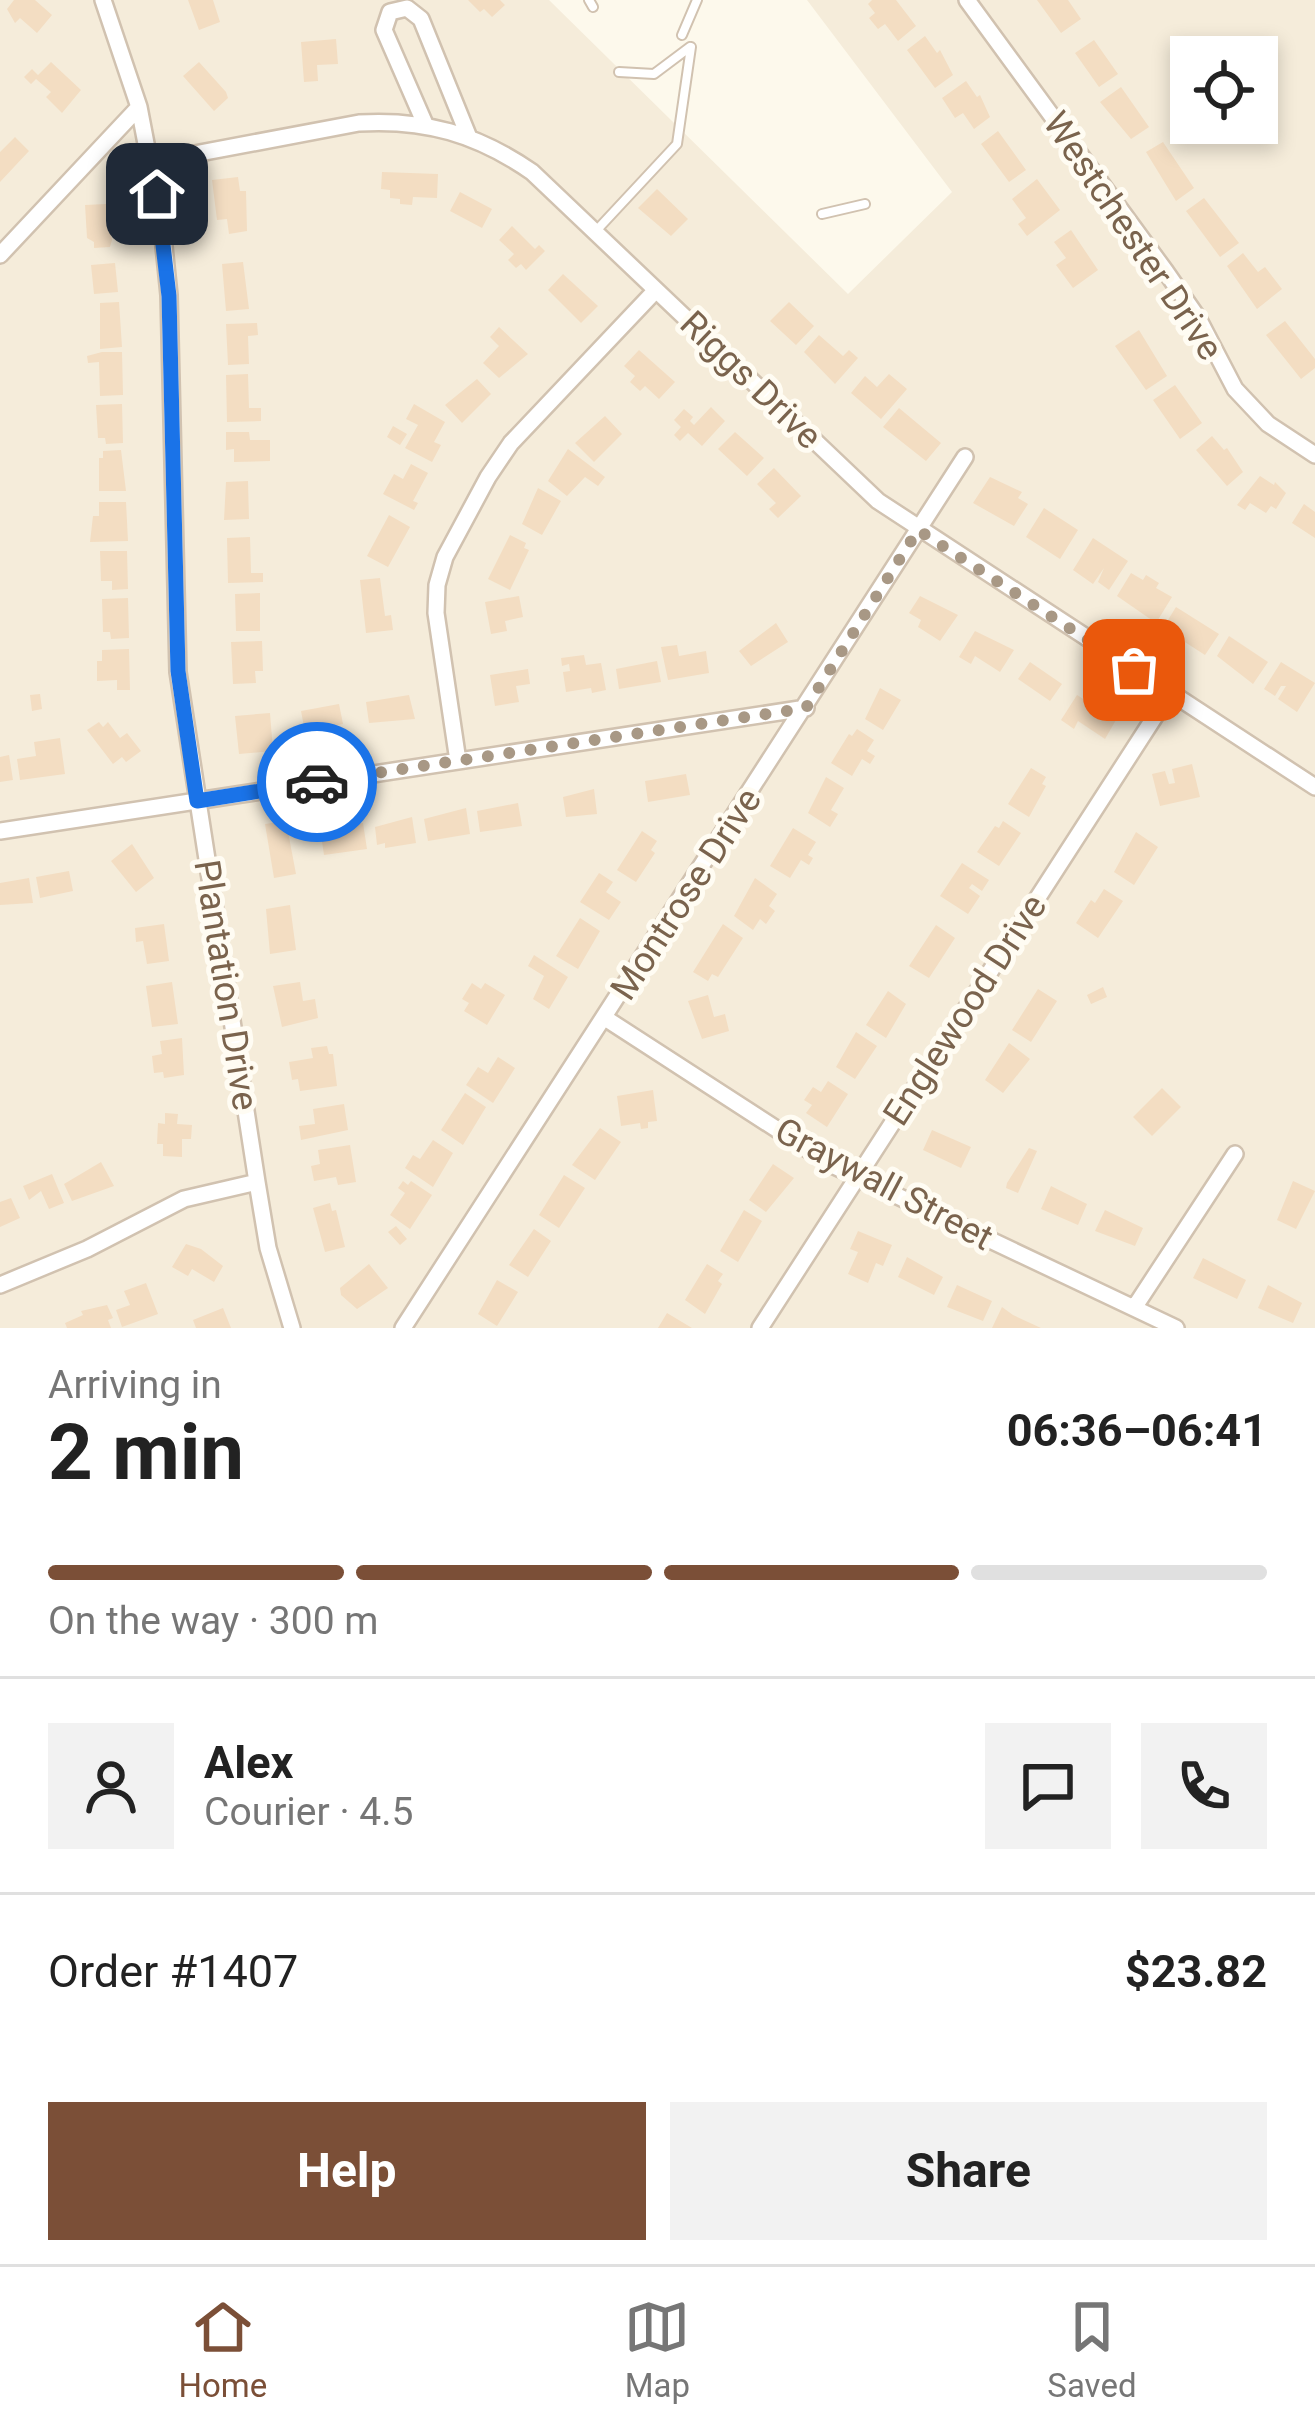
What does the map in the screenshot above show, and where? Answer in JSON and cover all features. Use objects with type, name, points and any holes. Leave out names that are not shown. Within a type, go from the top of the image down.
[{"type":"street","name":"Plantation Drive","points":[[103,0],[152,162],[169,296],[178,671],[268,1248],[292,1328]]},
{"type":"street","name":"Westchester Drive","points":[[967,0],[1198,318],[1235,389],[1268,424],[1315,455]]},
{"type":"street","points":[[425,124],[384,30],[390,12],[406,8],[421,19],[468,135]]},
{"type":"street","points":[[0,255],[139,107]]},
{"type":"street","name":"Riggs Drive","points":[[152,162],[359,123],[425,124],[468,135],[500,150],[532,172],[878,501],[1315,787]]},
{"type":"street","points":[[458,761],[436,614],[445,557],[511,443],[656,290]]},
{"type":"street","name":"Montrose Drive","points":[[404,1328],[965,457]]},
{"type":"street","name":"Englewood Drive","points":[[760,1328],[1169,693]]},
{"type":"street","points":[[0,831],[806,708]]},
{"type":"street","name":"Graywall Street","points":[[605,1018],[856,1178],[1176,1328]]},
{"type":"street","points":[[1134,1308],[1235,1154]]},
{"type":"street","points":[[0,1285],[87,1249],[184,1199],[257,1182]]},
{"type":"street","points":[[772,1328],[810,1250]]},
{"type":"lane","points":[[682,35],[697,0]]},
{"type":"lane","points":[[595,232],[677,143],[691,46],[654,74],[619,72]]},
{"type":"lane","points":[[822,214],[865,204]]},
{"type":"shaded area","points":[[0,0],[549,0],[848,294],[952,192],[807,0],[1315,0],[1315,1328],[0,1328]]},
{"type":"building","points":[[14,0],[35,0],[52,15],[37,33],[20,18],[15,23],[7,9]]},
{"type":"building","points":[[188,0],[213,0],[220,22],[199,30]]},
{"type":"building","points":[[468,0],[500,0],[505,5],[492,17]]},
{"type":"building","points":[[896,0],[916,26],[898,41],[885,24],[878,29],[869,18],[875,13],[868,4]]},
{"type":"building","points":[[1037,0],[1068,0],[1081,19],[1061,33]]},
{"type":"building","points":[[925,36],[937,53],[940,50],[953,75],[935,88],[907,50]]},
{"type":"building","points":[[336,39],[338,64],[317,65],[318,81],[304,82],[301,42]]},
{"type":"building","points":[[1094,40],[1118,74],[1099,87],[1075,53]]},
{"type":"building","points":[[51,62],[81,90],[62,113],[46,97],[51,92],[36,79],[31,84],[24,77],[32,69],[38,75]]},
{"type":"building","points":[[199,62],[228,98],[214,111],[183,76]]},
{"type":"building","points":[[966,81],[980,95],[990,117],[974,129],[963,113],[955,118],[942,98]]},
{"type":"building","points":[[1121,87],[1149,127],[1131,139],[1100,102]]},
{"type":"building","points":[[998,131],[1026,170],[1009,182],[981,144]]},
{"type":"building","points":[[15,137],[29,151],[0,182],[0,152]]},
{"type":"building","points":[[1163,142],[1194,188],[1176,201],[1146,152]]},
{"type":"building","points":[[382,172],[438,174],[437,198],[413,197],[412,205],[400,204],[400,199],[390,198],[390,190],[381,189]]},
{"type":"building","points":[[238,177],[240,191],[246,191],[247,231],[229,234],[227,219],[217,220],[212,180]]},
{"type":"building","points":[[1037,179],[1060,210],[1027,236],[1018,224],[1026,218],[1012,199]]},
{"type":"building","points":[[657,189],[688,219],[671,236],[638,208]]},
{"type":"building","points":[[460,192],[492,209],[482,228],[450,211]]},
{"type":"building","points":[[1204,198],[1239,243],[1220,257],[1186,211]]},
{"type":"building","points":[[106,204],[112,240],[110,247],[94,248],[87,238],[85,205]]},
{"type":"building","points":[[512,226],[535,249],[539,245],[545,251],[526,270],[508,260],[514,254],[499,240]]},
{"type":"building","points":[[1071,230],[1098,270],[1073,288],[1056,265],[1066,258],[1054,242]]},
{"type":"building","points":[[1243,253],[1258,272],[1265,267],[1282,289],[1257,309],[1227,266]]},
{"type":"building","points":[[243,262],[249,309],[226,311],[222,264]]},
{"type":"building","points":[[115,263],[118,292],[94,294],[91,265]]},
{"type":"building","points":[[563,274],[598,306],[581,323],[548,290]]},
{"type":"building","points":[[119,302],[122,347],[100,349],[100,303]]},
{"type":"building","points":[[789,302],[814,326],[796,345],[770,321]]},
{"type":"building","points":[[1285,321],[1315,359],[1315,368],[1301,379],[1266,335]]},
{"type":"building","points":[[257,323],[258,335],[248,336],[249,364],[228,365],[226,324]]},
{"type":"building","points":[[499,327],[528,354],[499,378],[483,363],[499,346],[490,337]]},
{"type":"building","points":[[1139,330],[1167,376],[1146,390],[1115,346]]},
{"type":"building","points":[[819,335],[843,356],[849,350],[858,358],[835,384],[804,352]]},
{"type":"building","points":[[639,350],[675,382],[659,399],[645,386],[640,391],[630,382],[635,376],[624,366]]},
{"type":"building","points":[[122,352],[123,395],[100,396],[99,362],[88,363],[87,356]]},
{"type":"building","points":[[248,374],[249,408],[261,408],[261,421],[227,422],[226,375]]},
{"type":"building","points":[[889,374],[907,389],[881,419],[851,393],[865,376],[877,387]]},
{"type":"building","points":[[477,379],[491,394],[462,423],[445,405]]},
{"type":"building","points":[[1175,385],[1202,423],[1180,439],[1153,400]]},
{"type":"building","points":[[122,404],[123,443],[106,444],[105,438],[98,438],[96,405]]},
{"type":"building","points":[[414,404],[445,422],[434,442],[441,445],[432,462],[405,448],[418,425],[406,419]]},
{"type":"building","points":[[711,407],[725,421],[702,446],[688,433],[680,441],[674,435],[681,427],[674,420],[684,409],[694,425]]},
{"type":"building","points":[[899,408],[941,443],[926,461],[883,427]]},
{"type":"building","points":[[605,416],[622,434],[594,462],[575,443]]},
{"type":"building","points":[[393,426],[407,434],[400,445],[387,437]]},
{"type":"building","points":[[226,432],[249,432],[250,440],[270,440],[270,461],[234,462],[234,449],[226,450]]},
{"type":"building","points":[[735,432],[764,458],[747,476],[718,449]]},
{"type":"building","points":[[1212,436],[1243,472],[1227,486],[1196,450]]},
{"type":"building","points":[[568,449],[605,477],[598,486],[585,477],[567,496],[548,481]]},
{"type":"building","points":[[121,450],[126,491],[99,491],[99,458],[103,451]]},
{"type":"building","points":[[411,464],[428,473],[413,501],[418,503],[414,510],[383,494],[394,474],[403,479]]},
{"type":"building","points":[[774,468],[801,496],[778,518],[769,509],[776,503],[757,484]]},
{"type":"building","points":[[1260,476],[1286,493],[1276,509],[1271,506],[1266,513],[1250,503],[1245,510],[1237,505]]},
{"type":"building","points":[[990,477],[1022,492],[1018,498],[1028,504],[1014,526],[973,503]]},
{"type":"building","points":[[248,481],[249,519],[224,520],[226,482]]},
{"type":"building","points":[[538,488],[561,501],[542,535],[522,524]]},
{"type":"building","points":[[99,502],[126,502],[128,541],[90,542]]},
{"type":"building","points":[[1304,504],[1315,512],[1315,538],[1292,523]]},
{"type":"building","points":[[1044,508],[1078,530],[1060,559],[1026,537]]},
{"type":"building","points":[[389,515],[410,527],[388,567],[367,556]]},
{"type":"building","points":[[510,535],[526,543],[524,548],[529,550],[510,590],[488,579]]},
{"type":"building","points":[[250,537],[251,573],[263,573],[263,582],[228,583],[227,538]]},
{"type":"building","points":[[1093,538],[1128,561],[1109,590],[1098,582],[1104,568],[1093,584],[1073,570]]},
{"type":"building","points":[[100,551],[127,551],[128,589],[112,590],[112,581],[101,581]]},
{"type":"building","points":[[1131,573],[1143,580],[1146,575],[1172,597],[1156,623],[1117,596]]},
{"type":"building","points":[[380,578],[385,616],[391,615],[393,630],[366,633],[360,580]]},
{"type":"building","points":[[260,593],[260,631],[236,631],[235,594]]},
{"type":"building","points":[[519,596],[523,617],[505,621],[507,631],[491,634],[485,602]]},
{"type":"building","points":[[920,596],[958,615],[940,641],[918,627],[921,620],[909,613]]},
{"type":"building","points":[[128,598],[129,638],[111,639],[110,632],[103,632],[102,599]]},
{"type":"building","points":[[1176,607],[1219,634],[1205,655],[1163,628]]},
{"type":"building","points":[[776,623],[788,642],[751,666],[739,651]]},
{"type":"building","points":[[975,631],[1014,650],[1000,672],[975,656],[971,664],[959,657]]},
{"type":"building","points":[[1229,636],[1268,662],[1253,684],[1217,656]]},
{"type":"building","points":[[262,641],[263,671],[255,671],[256,683],[233,684],[231,642]]},
{"type":"building","points":[[677,645],[679,656],[706,651],[709,673],[668,680],[661,647]]},
{"type":"building","points":[[129,649],[130,690],[117,690],[117,680],[97,681],[102,650]]},
{"type":"building","points":[[584,655],[586,665],[601,663],[606,690],[566,692],[563,672],[570,671],[569,664],[562,666],[561,658]]},
{"type":"building","points":[[657,661],[661,682],[619,689],[616,669]]},
{"type":"building","points":[[1030,662],[1062,684],[1050,701],[1018,679]]},
{"type":"building","points":[[1281,662],[1315,683],[1297,712],[1278,699],[1286,686],[1275,696],[1264,689]]},
{"type":"building","points":[[528,669],[530,684],[516,686],[519,702],[495,706],[490,675]]},
{"type":"building","points":[[880,688],[901,700],[883,730],[865,719]]},
{"type":"building","points":[[40,694],[42,709],[32,711],[30,695]]},
{"type":"building","points":[[409,695],[415,719],[369,723],[366,702]]},
{"type":"building","points":[[1077,695],[1116,720],[1105,739],[1078,721],[1074,729],[1061,720]]},
{"type":"building","points":[[339,704],[343,724],[306,737],[301,711]]},
{"type":"building","points":[[270,713],[273,751],[239,754],[235,716]]},
{"type":"building","points":[[99,722],[103,727],[108,722],[120,738],[127,733],[141,751],[126,762],[122,757],[113,764],[87,730]]},
{"type":"building","points":[[857,729],[874,740],[867,751],[875,756],[870,764],[862,759],[852,776],[831,763]]},
{"type":"building","points":[[60,738],[65,774],[20,780],[17,759],[36,756],[34,742]]},
{"type":"building","points":[[9,755],[13,780],[0,782],[0,757]]},
{"type":"building","points":[[1192,764],[1200,797],[1160,806],[1152,774],[1165,771],[1169,784],[1175,783],[1172,769]]},
{"type":"building","points":[[1031,768],[1046,777],[1042,784],[1046,786],[1029,817],[1008,804]]},
{"type":"building","points":[[686,774],[690,795],[648,802],[645,781]]},
{"type":"building","points":[[826,777],[844,788],[831,810],[838,814],[830,827],[808,813]]},
{"type":"building","points":[[594,789],[597,814],[566,817],[563,797]]},
{"type":"building","points":[[518,803],[522,826],[480,832],[477,811]]},
{"type":"building","points":[[466,808],[470,834],[428,841],[424,819]]},
{"type":"building","points":[[412,817],[416,843],[377,845],[375,827]]},
{"type":"building","points":[[286,821],[296,874],[274,878],[265,824]]},
{"type":"building","points":[[1003,821],[1021,833],[999,866],[977,852]]},
{"type":"building","points":[[363,823],[367,849],[324,855],[321,835]]},
{"type":"building","points":[[793,828],[816,842],[808,855],[813,858],[809,865],[801,860],[790,878],[770,866]]},
{"type":"building","points":[[642,831],[657,841],[651,850],[655,853],[636,882],[617,870]]},
{"type":"building","points":[[1136,832],[1158,847],[1134,885],[1114,872]]},
{"type":"building","points":[[132,844],[154,878],[136,892],[111,861]]},
{"type":"building","points":[[962,863],[989,880],[982,891],[972,884],[969,888],[980,896],[968,914],[940,896]]},
{"type":"building","points":[[69,871],[73,891],[40,898],[36,877]]},
{"type":"building","points":[[599,873],[613,882],[606,892],[621,902],[609,920],[580,902]]},
{"type":"building","points":[[29,878],[33,903],[0,905],[0,883]]},
{"type":"building","points":[[755,878],[777,894],[769,906],[775,911],[766,924],[760,919],[753,930],[734,916]]},
{"type":"building","points":[[1104,889],[1123,901],[1098,938],[1076,923]]},
{"type":"building","points":[[290,905],[296,950],[270,954],[266,909]]},
{"type":"building","points":[[580,918],[600,931],[578,969],[556,956]]},
{"type":"building","points":[[164,924],[169,961],[147,964],[135,928]]},
{"type":"building","points":[[723,924],[743,938],[718,977],[712,974],[708,981],[693,972]]},
{"type":"building","points":[[936,925],[955,938],[929,978],[909,966]]},
{"type":"building","points":[[534,955],[568,977],[549,1009],[533,999],[544,976],[528,966]]},
{"type":"building","points":[[172,982],[178,1024],[152,1027],[146,986]]},
{"type":"building","points":[[300,982],[303,1001],[315,999],[318,1018],[282,1027],[273,986]]},
{"type":"building","points":[[472,983],[481,989],[485,983],[505,995],[487,1025],[464,1011],[469,1003],[462,999]]},
{"type":"building","points":[[1103,987],[1107,997],[1091,1004],[1087,995]]},
{"type":"building","points":[[1038,989],[1057,1001],[1031,1042],[1012,1030]]},
{"type":"building","points":[[888,991],[906,1004],[886,1038],[866,1025]]},
{"type":"building","points":[[708,995],[714,1017],[725,1014],[729,1031],[702,1039],[688,1001]]},
{"type":"building","points":[[856,1032],[877,1046],[855,1079],[836,1067]]},
{"type":"building","points":[[182,1038],[184,1075],[164,1078],[163,1072],[154,1073],[152,1056],[162,1054],[160,1041]]},
{"type":"building","points":[[1009,1043],[1030,1059],[1003,1093],[985,1080]]},
{"type":"building","points":[[327,1046],[333,1054],[337,1086],[300,1091],[289,1062],[313,1058],[311,1048]]},
{"type":"building","points":[[498,1057],[515,1068],[493,1103],[466,1085],[478,1067],[488,1073]]},
{"type":"building","points":[[828,1081],[848,1094],[827,1127],[806,1113],[812,1105],[804,1100],[813,1087],[821,1092]]},
{"type":"building","points":[[1162,1088],[1181,1107],[1152,1136],[1133,1117]]},
{"type":"building","points":[[653,1090],[657,1121],[641,1129],[640,1123],[621,1126],[617,1096]]},
{"type":"building","points":[[465,1093],[486,1107],[463,1145],[441,1130]]},
{"type":"building","points":[[344,1104],[348,1130],[301,1140],[299,1126],[315,1124],[313,1109]]},
{"type":"building","points":[[165,1113],[178,1114],[177,1124],[192,1125],[191,1139],[182,1139],[182,1157],[163,1156],[163,1144],[157,1144],[158,1123],[165,1124]]},
{"type":"building","points":[[600,1128],[621,1142],[595,1180],[572,1165]]},
{"type":"building","points":[[932,1130],[971,1147],[961,1168],[923,1150]]},
{"type":"building","points":[[433,1140],[453,1153],[433,1187],[405,1168],[413,1155],[420,1159]]},
{"type":"building","points":[[350,1145],[356,1182],[338,1185],[336,1177],[314,1181],[311,1166],[320,1164],[318,1150]]},
{"type":"building","points":[[1029,1148],[1037,1151],[1018,1193],[1006,1188],[1007,1183]]},
{"type":"building","points":[[101,1162],[114,1186],[72,1201],[64,1184]]},
{"type":"building","points":[[773,1164],[794,1178],[766,1212],[749,1200]]},
{"type":"building","points":[[52,1174],[64,1203],[49,1209],[41,1191],[29,1200],[23,1186]]},
{"type":"building","points":[[564,1175],[585,1188],[559,1228],[539,1215]]},
{"type":"building","points":[[403,1181],[432,1195],[410,1229],[390,1215],[405,1193],[398,1188]]},
{"type":"building","points":[[1293,1181],[1315,1191],[1296,1229],[1277,1220]]},
{"type":"building","points":[[1051,1186],[1087,1204],[1078,1225],[1041,1209]]},
{"type":"building","points":[[11,1198],[20,1218],[0,1227],[0,1202]]},
{"type":"building","points":[[330,1203],[345,1247],[325,1252],[313,1208]]},
{"type":"building","points":[[744,1210],[762,1221],[738,1262],[720,1251]]},
{"type":"building","points":[[1105,1210],[1143,1228],[1135,1246],[1095,1231]]},
{"type":"building","points":[[396,1226],[407,1239],[400,1245],[388,1232]]},
{"type":"building","points":[[534,1229],[551,1241],[528,1277],[509,1265]]},
{"type":"building","points":[[858,1231],[892,1245],[883,1266],[876,1263],[868,1283],[848,1274],[858,1252],[850,1249]]},
{"type":"building","points":[[186,1244],[223,1266],[214,1282],[192,1269],[188,1276],[172,1267]]},
{"type":"building","points":[[907,1257],[943,1277],[934,1295],[898,1277]]},
{"type":"building","points":[[1203,1258],[1246,1280],[1237,1299],[1193,1278]]},
{"type":"building","points":[[369,1264],[388,1288],[357,1309],[341,1295],[340,1288]]},
{"type":"building","points":[[707,1264],[723,1274],[705,1314],[685,1300]]},
{"type":"building","points":[[497,1280],[518,1292],[497,1326],[478,1314]]},
{"type":"building","points":[[146,1283],[158,1314],[122,1327],[116,1310],[130,1305],[124,1291]]},
{"type":"building","points":[[957,1285],[992,1301],[983,1321],[947,1307]]},
{"type":"building","points":[[1268,1285],[1302,1303],[1293,1323],[1258,1308]]},
{"type":"building","points":[[107,1305],[113,1318],[108,1320],[111,1328],[67,1328],[65,1323],[83,1315],[81,1311]]},
{"type":"building","points":[[1002,1307],[1013,1315],[1041,1328],[992,1328]]},
{"type":"building","points":[[223,1308],[231,1328],[196,1328],[193,1320]]},
{"type":"building","points":[[667,1313],[692,1328],[658,1328]]},
{"type":"way so far","points":[[317,782],[806,708],[918,530],[1134,670]]},
{"type":"route","points":[[157,194],[169,296],[178,671],[197,801],[317,782]]}]
